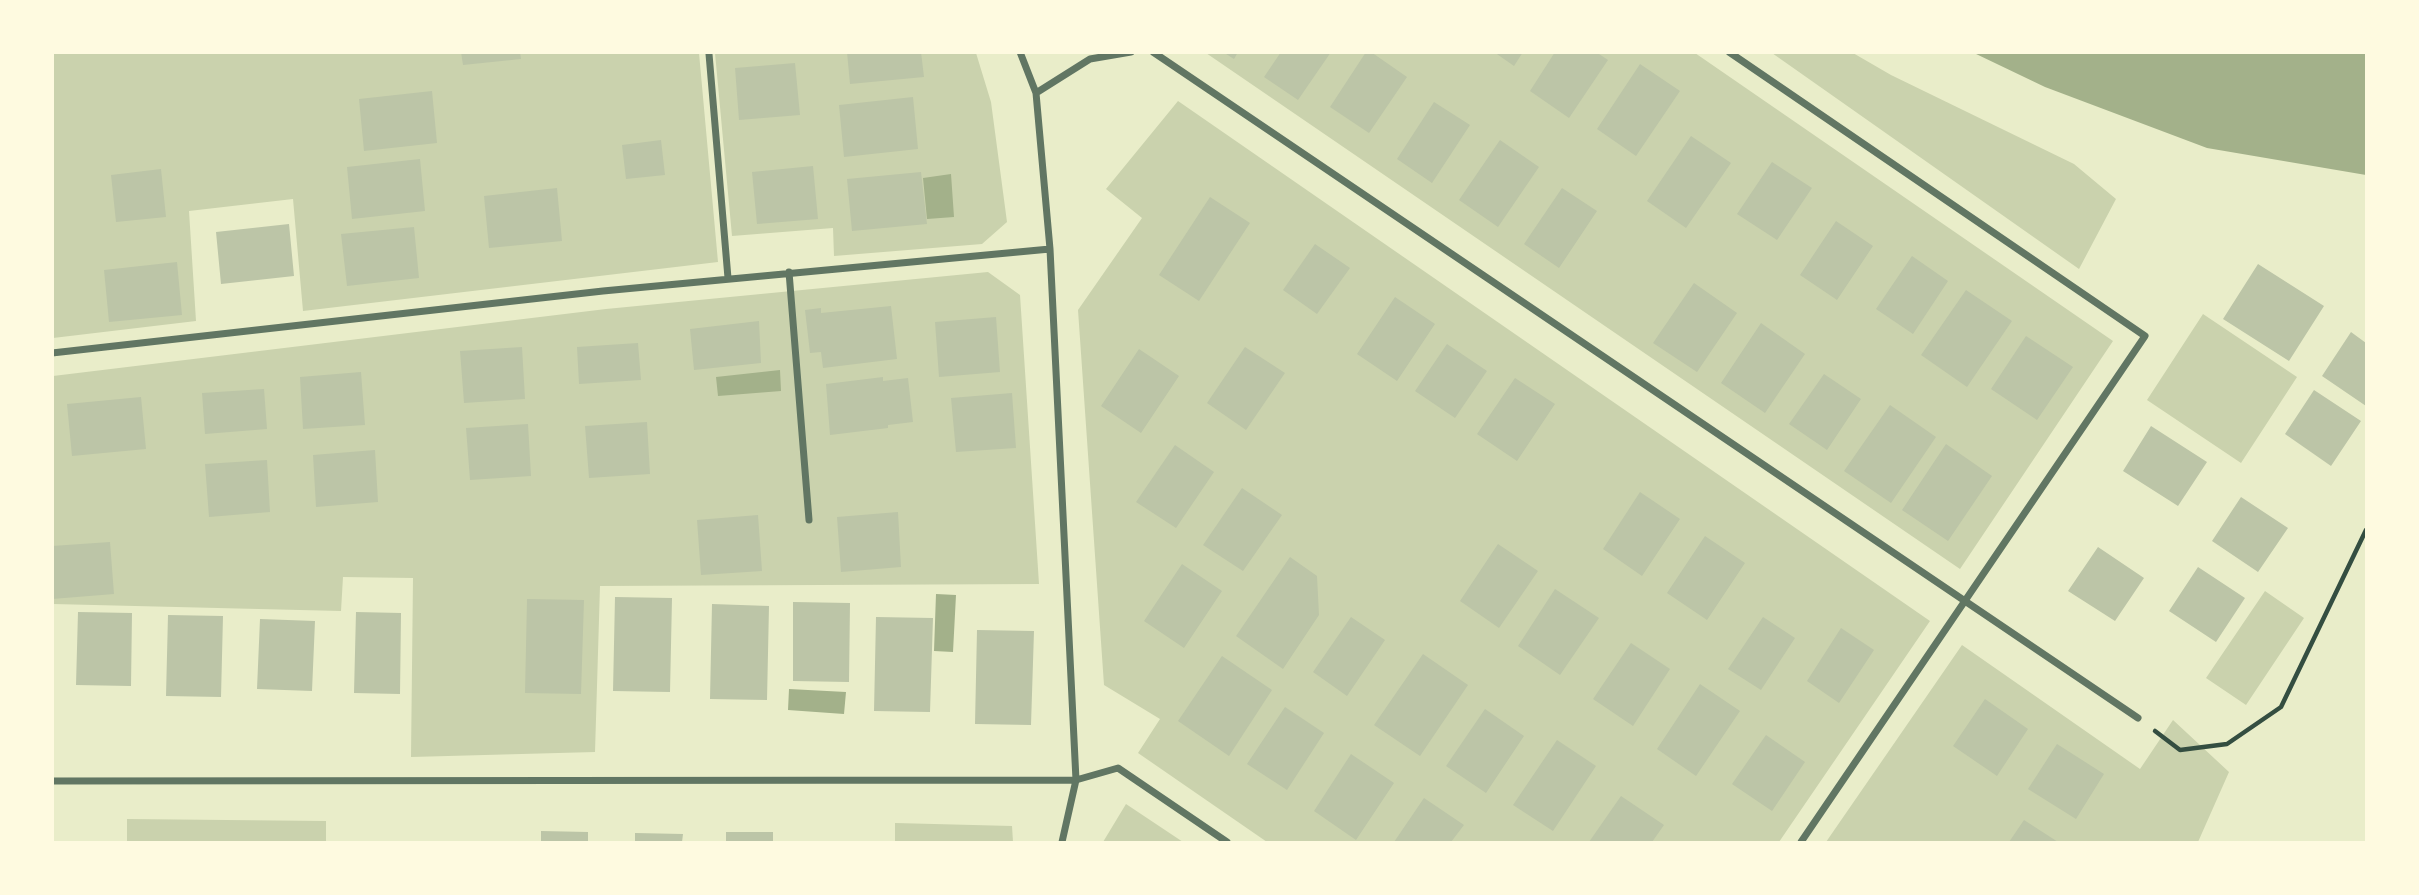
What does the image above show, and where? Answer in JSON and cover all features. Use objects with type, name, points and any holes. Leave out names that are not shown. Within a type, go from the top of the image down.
[{"type":"street","points":[[1020,52],[1036,93],[1050,249],[1076,780],[1062,842]]},
{"type":"street","points":[[1036,93],[1090,59],[1131,52]]},
{"type":"street","points":[[1153,52],[2138,718]]},
{"type":"street","points":[[1729,52],[2145,336],[1801,842]]},
{"type":"street","points":[[709,54],[728,278]]},
{"type":"street","points":[[52,352],[728,278],[1050,249]]},
{"type":"street","points":[[789,272],[809,520]]},
{"type":"street","points":[[52,781],[1076,780],[1118,768],[1227,842]]},
{"type":"path","points":[[2138,718],[2180,750],[2227,744],[2281,707],[2367,530]]},
{"type":"shaded area","points":[[52,53],[699,53],[718,262],[303,311],[293,199],[189,211],[196,321],[53,338]]},
{"type":"shaded area","points":[[715,53],[976,53],[991,102],[1007,222],[982,244],[834,256],[833,228],[732,236]]},
{"type":"shaded area","points":[[1206,53],[1695,53],[2113,341],[1960,569]]},
{"type":"shaded area","points":[[1772,53],[1853,53],[1891,75],[2074,164],[2116,199],[2079,269]]},
{"type":"shaded area","points":[[1974,53],[2366,53],[2366,175],[2207,148],[2045,87]]},
{"type":"shaded area","points":[[1178,101],[1930,621],[1779,842],[1267,842],[1138,753],[1160,719],[1104,685],[1078,310],[1142,218],[1106,189]]},
{"type":"shaded area","points":[[951,174],[954,217],[927,219],[923,178]]},
{"type":"shaded area","points":[[988,272],[1020,295],[1039,584],[600,586],[595,752],[411,757],[413,578],[343,577],[341,611],[53,604],[53,376],[606,309]]},
{"type":"shaded area","points":[[2203,314],[2297,377],[2241,463],[2147,400]]},
{"type":"shaded area","points":[[780,370],[781,391],[718,396],[716,377]]},
{"type":"shaded area","points":[[2265,591],[2304,618],[2246,705],[2206,678]]},
{"type":"shaded area","points":[[936,594],[956,595],[953,652],[934,651]]},
{"type":"shaded area","points":[[1962,645],[2140,769],[2173,720],[2229,772],[2198,842],[1826,842]]},
{"type":"shaded area","points":[[789,689],[846,692],[844,714],[788,710]]},
{"type":"shaded area","points":[[1126,804],[1183,842],[1103,842]]},
{"type":"shaded area","points":[[127,819],[326,821],[326,842],[127,842]]},
{"type":"shaded area","points":[[895,823],[1012,826],[1013,842],[895,842]]},
{"type":"building","points":[[461,52],[520,52],[521,59],[463,65]]},
{"type":"building","points":[[847,52],[921,52],[924,77],[850,84]]},
{"type":"building","points":[[1223,52],[1238,52],[1234,59]]},
{"type":"building","points":[[1281,52],[1331,52],[1298,100],[1264,77]]},
{"type":"building","points":[[1366,52],[1371,52],[1407,77],[1369,133],[1330,107]]},
{"type":"building","points":[[1494,52],[1523,52],[1514,66]]},
{"type":"building","points":[[1555,52],[1596,52],[1608,60],[1569,118],[1530,91]]},
{"type":"building","points":[[795,63],[800,115],[739,120],[735,68]]},
{"type":"building","points":[[1640,64],[1680,91],[1636,156],[1597,129]]},
{"type":"building","points":[[432,91],[437,143],[364,151],[359,99]]},
{"type":"building","points":[[913,97],[918,149],[844,157],[839,105]]},
{"type":"building","points":[[1434,102],[1470,125],[1432,183],[1397,159]]},
{"type":"building","points":[[1691,136],[1731,163],[1686,228],[1647,201]]},
{"type":"building","points":[[661,140],[665,175],[626,179],[622,145]]},
{"type":"building","points":[[1500,140],[1539,167],[1498,227],[1459,200]]},
{"type":"building","points":[[420,159],[425,211],[352,219],[347,167]]},
{"type":"building","points":[[1772,162],[1812,188],[1777,240],[1737,214]]},
{"type":"building","points":[[813,166],[818,219],[757,224],[752,172]]},
{"type":"building","points":[[161,169],[166,217],[116,222],[111,175]]},
{"type":"building","points":[[921,172],[927,224],[852,231],[847,179]]},
{"type":"building","points":[[557,188],[562,241],[489,248],[484,196]]},
{"type":"building","points":[[1562,188],[1597,211],[1559,268],[1524,244]]},
{"type":"building","points":[[1210,197],[1250,223],[1199,301],[1159,275]]},
{"type":"building","points":[[1836,221],[1873,246],[1837,300],[1800,275]]},
{"type":"building","points":[[289,224],[294,276],[221,284],[216,232]]},
{"type":"building","points":[[414,227],[419,278],[347,286],[341,234]]},
{"type":"building","points":[[1315,244],[1350,268],[1317,314],[1283,290]]},
{"type":"building","points":[[1912,256],[1948,281],[1913,334],[1876,309]]},
{"type":"building","points":[[177,262],[182,315],[109,322],[104,270]]},
{"type":"building","points":[[2258,264],[2324,306],[2289,361],[2223,319]]},
{"type":"building","points":[[1694,283],[1737,313],[1697,372],[1653,343]]},
{"type":"building","points":[[1966,290],[2012,321],[1967,387],[1921,355]]},
{"type":"building","points":[[1395,297],[1435,324],[1397,381],[1357,354]]},
{"type":"building","points":[[891,306],[897,359],[823,368],[821,352],[810,353],[805,310],[821,308],[821,313]]},
{"type":"building","points":[[996,317],[1000,372],[939,377],[935,322]]},
{"type":"building","points":[[759,321],[761,363],[694,370],[690,329]]},
{"type":"building","points":[[1761,323],[1805,354],[1765,413],[1721,383]]},
{"type":"building","points":[[2351,332],[2366,343],[2366,406],[2322,376]]},
{"type":"building","points":[[2026,336],[2073,367],[2037,420],[1991,389]]},
{"type":"building","points":[[638,343],[641,380],[579,384],[577,347]]},
{"type":"building","points":[[1447,344],[1487,371],[1455,418],[1415,391]]},
{"type":"building","points":[[522,347],[525,399],[464,403],[460,351]]},
{"type":"building","points":[[1245,347],[1285,373],[1246,430],[1207,403]]},
{"type":"building","points":[[1139,349],[1179,376],[1141,433],[1101,406]]},
{"type":"building","points":[[361,372],[365,425],[303,429],[300,377]]},
{"type":"building","points":[[1824,374],[1861,399],[1827,450],[1789,424]]},
{"type":"building","points":[[883,377],[883,381],[908,378],[913,422],[830,435],[826,384]]},
{"type":"building","points":[[1515,378],[1555,404],[1517,461],[1477,434]]},
{"type":"building","points":[[264,389],[267,429],[205,434],[202,393]]},
{"type":"building","points":[[2314,390],[2361,421],[2331,466],[2285,434]]},
{"type":"building","points":[[1012,393],[1016,448],[956,452],[951,398]]},
{"type":"building","points":[[141,397],[146,449],[72,456],[67,404]]},
{"type":"building","points":[[1890,405],[1936,437],[1891,503],[1844,471]]},
{"type":"building","points":[[647,422],[650,474],[589,478],[585,426]]},
{"type":"building","points":[[528,424],[531,476],[470,480],[466,428]]},
{"type":"building","points":[[2151,426],[2207,462],[2178,506],[2123,471]]},
{"type":"building","points":[[1946,444],[1992,476],[1948,541],[1902,510]]},
{"type":"building","points":[[1175,445],[1214,472],[1176,528],[1136,502]]},
{"type":"building","points":[[375,450],[378,502],[316,507],[313,455]]},
{"type":"building","points":[[267,460],[270,512],[209,517],[205,464]]},
{"type":"building","points":[[1242,488],[1282,515],[1243,571],[1203,545]]},
{"type":"building","points":[[1640,492],[1680,519],[1642,576],[1603,549]]},
{"type":"building","points":[[2241,497],[2288,528],[2258,572],[2212,541]]},
{"type":"building","points":[[898,512],[901,567],[841,572],[837,517]]},
{"type":"building","points":[[758,515],[762,571],[701,575],[697,520]]},
{"type":"building","points":[[1705,536],[1745,563],[1707,620],[1667,593]]},
{"type":"building","points":[[110,542],[114,594],[52,599],[52,546]]},
{"type":"building","points":[[1498,544],[1538,571],[1499,628],[1460,601]]},
{"type":"building","points":[[2098,547],[2144,578],[2115,621],[2068,591]]},
{"type":"building","points":[[1290,557],[1317,576],[1319,615],[1283,669],[1236,636]]},
{"type":"building","points":[[1182,564],[1222,591],[1184,648],[1144,621]]},
{"type":"building","points":[[2198,567],[2245,598],[2216,642],[2169,611]]},
{"type":"building","points":[[1555,589],[1599,618],[1560,675],[1518,646]]},
{"type":"building","points":[[615,597],[672,598],[670,692],[613,691]]},
{"type":"building","points":[[527,599],[584,600],[581,694],[525,693]]},
{"type":"building","points":[[793,602],[850,603],[849,682],[793,681]]},
{"type":"building","points":[[712,604],[769,606],[767,700],[710,699]]},
{"type":"building","points":[[78,612],[132,613],[131,686],[76,685]]},
{"type":"building","points":[[356,612],[401,613],[400,694],[354,693]]},
{"type":"building","points":[[168,615],[223,616],[221,697],[166,696]]},
{"type":"building","points":[[876,617],[933,618],[930,712],[874,711]]},
{"type":"building","points":[[1351,617],[1385,640],[1347,696],[1313,672]]},
{"type":"building","points":[[1763,617],[1795,638],[1761,690],[1728,669]]},
{"type":"building","points":[[260,619],[315,621],[312,691],[257,689]]},
{"type":"building","points":[[1841,628],[1874,650],[1839,703],[1807,681]]},
{"type":"building","points":[[977,630],[1034,631],[1031,725],[975,724]]},
{"type":"building","points":[[1631,643],[1670,669],[1633,726],[1593,699]]},
{"type":"building","points":[[1423,654],[1468,685],[1420,756],[1374,725]]},
{"type":"building","points":[[1222,656],[1272,690],[1229,756],[1178,721]]},
{"type":"building","points":[[1700,684],[1740,711],[1696,776],[1657,749]]},
{"type":"building","points":[[1985,699],[2028,729],[1997,776],[1953,746]]},
{"type":"building","points":[[1285,707],[1324,733],[1287,790],[1247,764]]},
{"type":"building","points":[[1485,709],[1524,736],[1486,793],[1446,766]]},
{"type":"building","points":[[1766,735],[1805,762],[1772,811],[1732,784]]},
{"type":"building","points":[[1557,740],[1596,766],[1553,831],[1513,805]]},
{"type":"building","points":[[2057,744],[2104,774],[2076,819],[2028,789]]},
{"type":"building","points":[[1351,754],[1394,783],[1356,840],[1314,811]]},
{"type":"building","points":[[1621,796],[1664,825],[1652,842],[1589,842]]},
{"type":"building","points":[[1424,798],[1464,825],[1451,842],[1394,842]]},
{"type":"building","points":[[2024,820],[2058,842],[2009,842]]},
{"type":"building","points":[[541,831],[588,832],[588,842],[541,842]]},
{"type":"building","points":[[726,832],[773,832],[773,842],[726,842]]},
{"type":"building","points":[[635,833],[683,834],[682,842],[635,842]]}]
